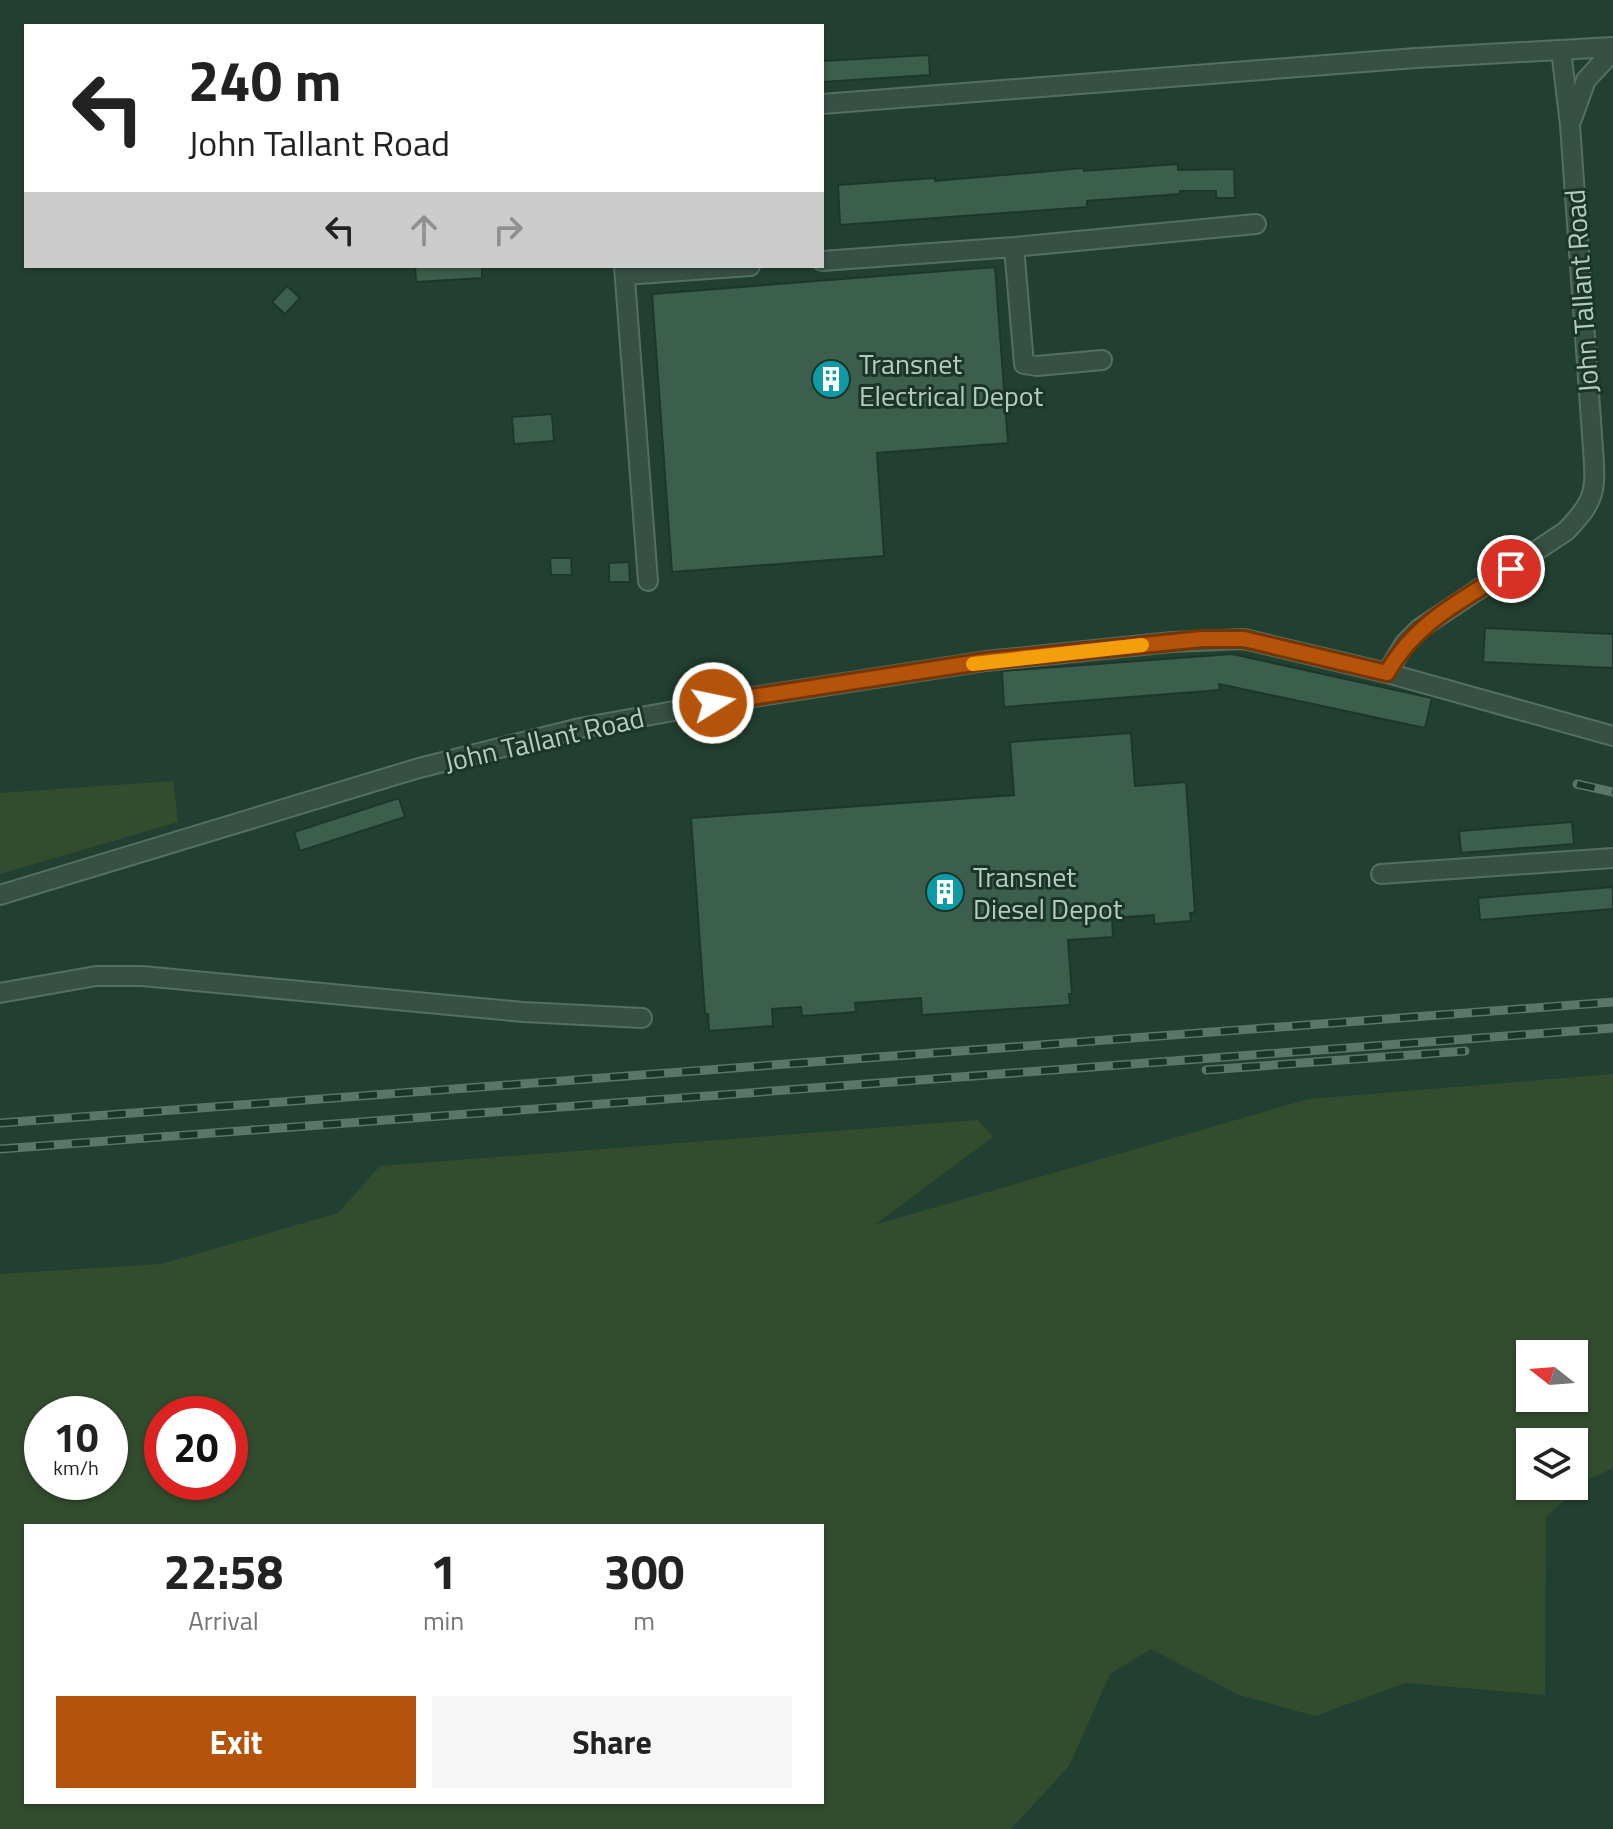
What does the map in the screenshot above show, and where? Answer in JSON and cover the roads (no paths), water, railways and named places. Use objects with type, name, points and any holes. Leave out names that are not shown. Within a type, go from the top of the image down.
[{"type":"lane","points":[[824,104],[1416,58],[1613,49]]},
{"type":"lane","points":[[1570,125],[1586,80],[1613,49]]},
{"type":"lane","name":"John Tallant Road","points":[[1387,673],[1405,643],[1419,629],[1566,531],[1582,515],[1593,496],[1594,463],[1570,125],[1561,50]]},
{"type":"lane","points":[[824,261],[1256,224]]},
{"type":"lane","points":[[1014,247],[1024,364],[1037,366],[1102,360]]},
{"type":"lane","points":[[648,581],[624,271],[700,268]]},
{"type":"lane","name":"John Tallant Road","points":[[0,895],[493,748],[580,728],[740,699],[986,661],[1224,638],[1244,639],[1387,673],[1613,736]]},
{"type":"lane","points":[[1381,874],[1613,858]]},
{"type":"lane","points":[[0,993],[96,976],[142,976],[507,1011],[642,1018]]},
{"type":"railway","points":[[1577,784],[1613,792]]},
{"type":"railway","points":[[0,1123],[1613,1002]]},
{"type":"railway","points":[[0,1149],[1613,1028]]},
{"type":"railway","points":[[1206,1070],[1465,1051]]},
{"type":"place","name":"Transnet Electrical Depot","points":[[831,379]]},
{"type":"place","name":"Transnet Diesel Depot","points":[[945,892]]}]
